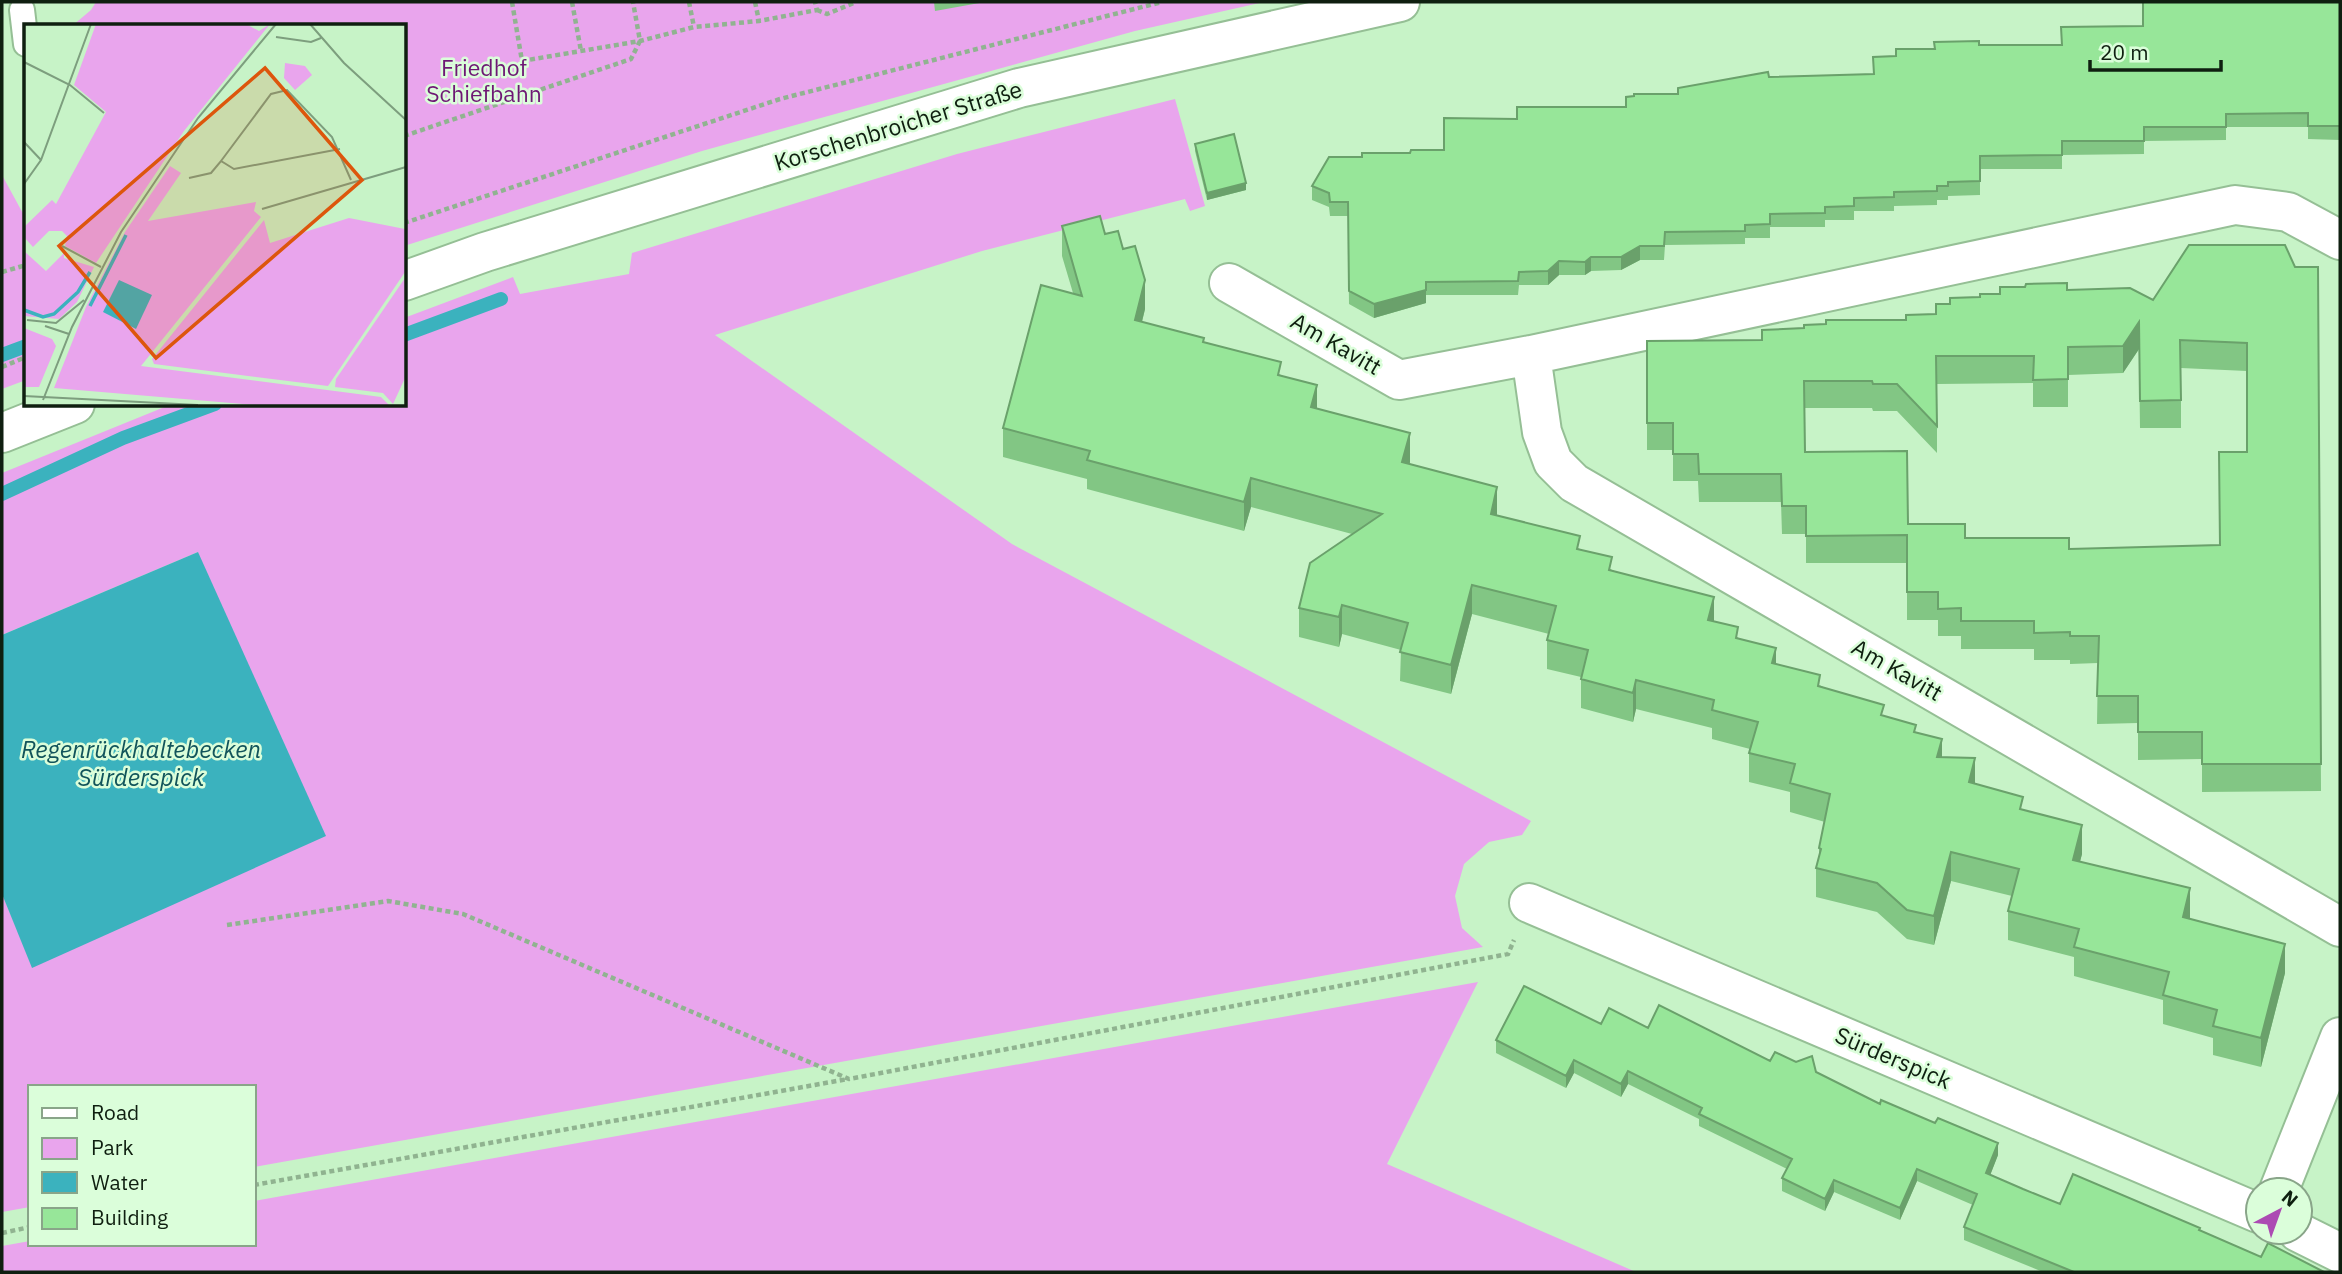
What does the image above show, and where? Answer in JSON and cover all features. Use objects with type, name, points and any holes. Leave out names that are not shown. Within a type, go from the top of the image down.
[{"type":"street","name":"Korschenbroicher Straße","points":[[406,280],[485,252],[1019,88],[1400,2]]},
{"type":"street","name":"Am Kavitt","points":[[1229,283],[1399,380],[1531,355],[2235,205],[2288,212],[2339,239]]},
{"type":"street","name":"Am Kavitt","points":[[1531,355],[1542,432],[1553,462],[1574,483],[2340,927]]},
{"type":"street","points":[[2,433],[70,406]]},
{"type":"street","name":"Sürderspick","points":[[1529,904],[2244,1207]]},
{"type":"street","points":[[2285,1176],[2340,1037]]},
{"type":"street","points":[[2314,1240],[2340,1253]]},
{"type":"lane","points":[[22,10],[24,27]]},
{"type":"path","points":[[512,2],[522,61],[640,41],[694,27],[759,21],[817,10],[827,14],[856,2]]},
{"type":"path","points":[[572,2],[581,51]]},
{"type":"path","points":[[406,135],[631,59],[640,41],[633,2]]},
{"type":"path","points":[[689,2],[694,27]]},
{"type":"path","points":[[755,2],[759,21]]},
{"type":"path","points":[[816,2],[817,10]]},
{"type":"path","points":[[406,222],[780,99],[1162,2]]},
{"type":"path","points":[[2,272],[24,266]]},
{"type":"path","points":[[2,367],[24,359]]},
{"type":"path","points":[[227,925],[388,901],[463,914],[849,1079]]},
{"type":"path","points":[[256,1185],[849,1079],[1508,954],[1529,904]]},
{"type":"path","points":[[2,1233],[28,1227]]},
{"type":"green space","name":"Friedhof Schiefbahn","points":[[96,2],[1264,2],[1135,31],[702,151],[406,245],[406,24],[74,24]]},
{"type":"green space","points":[[1175,99],[1205,206],[1190,211],[1185,199],[982,251],[715,335],[1012,544],[1531,821],[1522,835],[1489,842],[1464,864],[1455,896],[1462,928],[1483,947],[256,1167],[256,1085],[28,1085],[28,1207],[2,1212],[2,894],[33,968],[198,552],[2,635],[2,473],[167,406],[406,406],[406,317],[513,277],[520,294],[629,274],[632,253],[957,154]]},
{"type":"green space","points":[[2,175],[24,215],[24,381],[2,389]]},
{"type":"green space","points":[[1478,982],[1387,1164],[1636,1272],[2,1272],[2,1246],[28,1241],[28,1246],[256,1246],[256,1201]]},
{"type":"water","name":"Regenrückhaltebecken Sürderspick","points":[[198,552],[326,836],[32,968],[2,894],[2,635]]},
{"type":"building","points":[[2143,2],[2340,2],[2340,126],[2308,126],[2308,113],[2226,114],[2226,127],[2144,127],[2144,141],[2062,141],[2062,155],[1980,156],[1980,181],[1948,182],[1948,186],[1937,186],[1937,191],[1894,192],[1894,197],[1854,198],[1854,206],[1825,207],[1825,213],[1770,214],[1770,224],[1745,225],[1745,231],[1665,232],[1664,246],[1640,246],[1621,257],[1591,257],[1585,262],[1559,261],[1548,271],[1519,272],[1518,281],[1426,282],[1426,290],[1374,304],[1349,291],[1348,202],[1330,202],[1329,193],[1312,186],[1329,157],[1444,150],[1444,118],[1517,119],[1517,107],[1626,107],[1626,97],[1634,94],[1678,94],[1678,88],[1768,72],[1769,77],[1874,74],[1873,57],[1896,56],[1896,49],[1935,49],[1934,42],[2062,45],[2061,27],[2143,26]]},
{"type":"building","points":[[1234,134],[1246,183],[1207,193],[1195,144]]},
{"type":"building","points":[[1100,216],[1105,234],[1118,231],[1123,249],[1135,246],[1145,280],[1135,320],[1204,338],[1203,342],[1281,362],[1278,375],[1317,385],[1311,407],[1410,433],[1402,462],[1497,487],[1491,514],[1580,536],[1577,549],[1612,557],[1609,570],[1714,597],[1708,620],[1738,627],[1736,638],[1776,648],[1772,663],[1820,675],[1818,686],[1884,705],[1881,715],[1916,725],[1914,732],[1942,739],[1937,757],[1975,758],[1969,782],[2023,797],[2020,809],[2082,825],[2073,860],[2190,888],[2183,917],[2285,944],[2261,1038],[2213,1026],[2217,1010],[2163,995],[2169,972],[2074,947],[2079,929],[2008,911],[2019,869],[1951,852],[1934,916],[1907,910],[1877,883],[1816,868],[1830,794],[1790,783],[1795,764],[1749,753],[1758,722],[1712,710],[1714,700],[1636,680],[1633,693],[1581,679],[1588,650],[1547,640],[1556,606],[1472,585],[1451,665],[1400,652],[1408,623],[1342,605],[1339,617],[1299,608],[1310,563],[1382,514],[1251,478],[1244,502],[1087,460],[1090,451],[1003,428],[1041,285],[1082,296],[1062,226]]},
{"type":"building","points":[[2189,245],[2285,245],[2295,267],[2318,267],[2321,764],[2202,764],[2202,732],[2138,732],[2138,696],[2097,696],[2099,636],[2070,636],[2070,632],[2034,633],[2034,621],[1961,621],[1961,608],[1938,609],[1938,592],[1907,592],[1907,535],[1806,536],[1806,506],[1782,506],[1781,474],[1699,474],[1698,454],[1673,454],[1673,423],[1647,423],[1647,341],[1762,340],[1762,330],[1804,328],[1804,325],[1826,324],[1826,320],[1906,320],[1906,315],[1936,314],[1936,304],[1950,304],[1950,298],[2000,294],[2000,287],[2025,287],[2026,284],[2067,283],[2067,290],[2130,288],[2153,300]],"holes":[[[2139,322],[2140,401],[2181,400],[2180,340],[2247,343],[2247,452],[2219,452],[2220,545],[2069,549],[2069,538],[1965,538],[1965,524],[1908,524],[1907,451],[1805,452],[1804,381],[1872,381],[1873,384],[1897,384],[1937,426],[1936,356],[2034,356],[2033,380],[2068,379],[2068,347],[2123,346]]]},
{"type":"building","points":[[1524,986],[1601,1024],[1609,1008],[1648,1028],[1659,1005],[1770,1061],[1775,1052],[1796,1062],[1812,1056],[1816,1072],[1880,1104],[1881,1100],[1935,1123],[1938,1118],[1998,1143],[1986,1173],[2060,1204],[2073,1174],[2261,1257],[2266,1246],[2274,1246],[2324,1272],[2074,1272],[1964,1227],[1977,1194],[1917,1169],[1900,1208],[1834,1180],[1825,1199],[1782,1178],[1792,1159],[1699,1114],[1702,1108],[1628,1071],[1621,1084],[1574,1060],[1566,1076],[1496,1040]]},
{"type":"waterway","points":[[406,334],[501,299]]},
{"type":"waterway","points":[[2,355],[24,347]]},
{"type":"waterway","points":[[2,494],[123,438],[210,406]]}]
